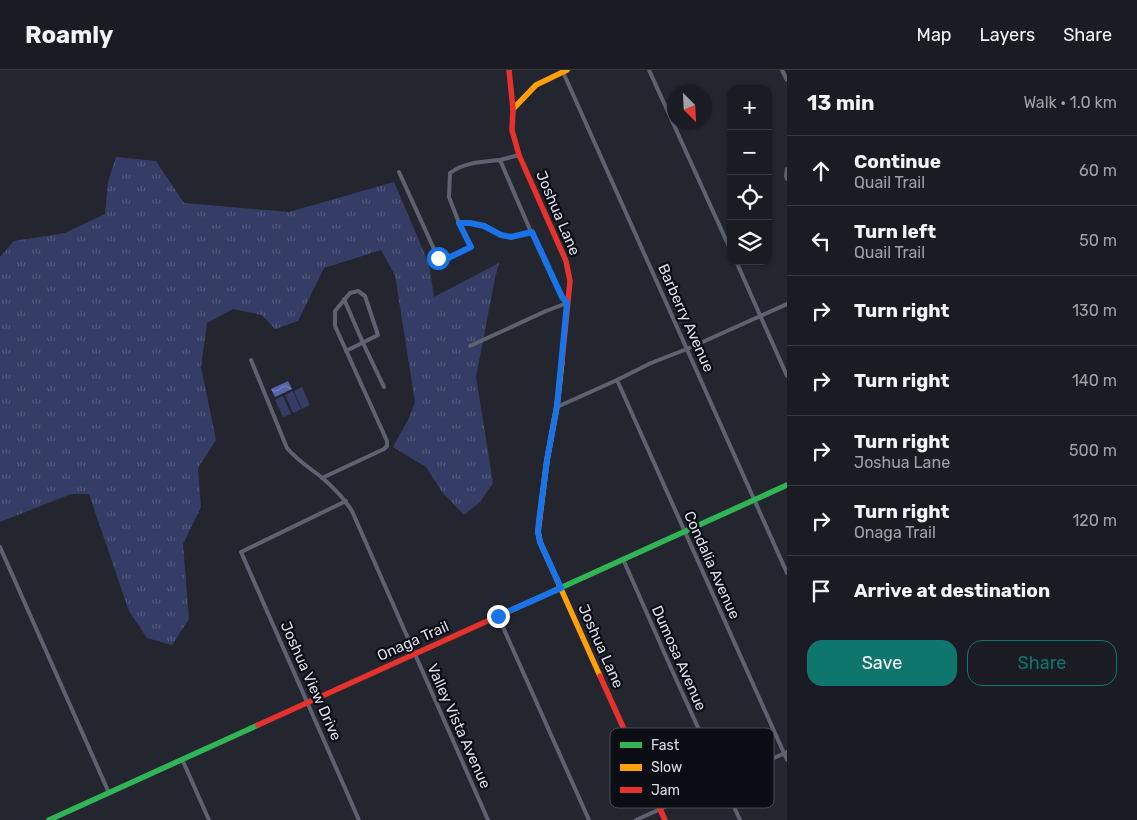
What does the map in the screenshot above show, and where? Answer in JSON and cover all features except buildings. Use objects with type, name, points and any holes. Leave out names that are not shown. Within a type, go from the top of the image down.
[{"type":"street","name":"Joshua Lane","points":[[508,70],[512,130],[519,155],[566,261],[570,281],[557,407],[546,469],[538,532],[540,542],[623,728]]},
{"type":"street","points":[[649,70],[727,242]]},
{"type":"street","points":[[782,70],[787,80]]},
{"type":"street","points":[[512,109],[536,85],[565,71]]},
{"type":"street","name":"Barberry Avenue","points":[[565,71],[787,573]]},
{"type":"street","points":[[399,172],[438,258],[444,260],[471,247],[459,223],[450,197],[450,173],[456,168],[465,165],[519,155]]},
{"type":"street","points":[[470,346],[567,303],[562,297],[500,160]]},
{"type":"street","points":[[787,169],[787,179]]},
{"type":"street","points":[[459,223],[484,226],[501,235],[511,237],[532,232]]},
{"type":"street","points":[[738,265],[787,376]]},
{"type":"street","points":[[322,478],[387,446],[387,441],[346,351],[335,326],[334,311],[350,293],[358,291],[365,296],[378,335],[346,351]]},
{"type":"street","points":[[344,299],[384,387]]},
{"type":"street","points":[[557,407],[651,363],[787,304]]},
{"type":"street","name":"Valley Vista Avenue","points":[[251,360],[287,448],[295,458],[322,478],[346,501],[352,511],[488,820]]},
{"type":"street","name":"Condalia Avenue","points":[[617,380],[786,753],[787,760]]},
{"type":"street","name":"Onaga Trail","points":[[49,820],[787,485]]},
{"type":"street","name":"Joshua View Drive","points":[[346,501],[241,552],[359,820]]},
{"type":"street","points":[[0,547],[109,793]]},
{"type":"street","name":"Dumosa Avenue","points":[[623,559],[699,728]]},
{"type":"street","points":[[498,616],[589,820]]},
{"type":"street","points":[[774,758],[786,753]]},
{"type":"street","points":[[182,759],[209,820]]},
{"type":"street","points":[[636,820],[664,808]]},
{"type":"street","name":"Dumosa Avenue","points":[[735,808],[740,820]]},
{"type":"street","name":"Joshua Lane","points":[[660,810],[664,820]]},
{"type":"green space","points":[[116,157],[156,161],[184,203],[289,212],[394,182],[429,264],[434,297],[499,263],[476,377],[493,483],[480,502],[464,515],[442,492],[426,467],[393,447],[409,418],[415,402],[395,275],[381,250],[324,268],[298,321],[275,329],[262,315],[233,309],[207,323],[201,367],[216,440],[198,468],[201,507],[183,544],[189,619],[172,645],[147,638],[129,611],[89,494],[71,494],[0,522],[0,257],[14,241],[65,233],[105,214],[108,182]]},
{"type":"green space","points":[[302,387],[310,405],[302,409],[294,391]]},
{"type":"green space","points":[[293,391],[301,409],[293,413],[285,395]]},
{"type":"green space","points":[[283,396],[291,414],[283,417],[275,400]]},
{"type":"water","points":[[288,381],[292,389],[275,397],[271,389]]},
{"type":"traffic: fast","points":[[514,609],[787,485]]},
{"type":"traffic: fast","points":[[49,820],[258,725]]},
{"type":"traffic: slow","points":[[513,109],[536,85],[567,70]]},
{"type":"traffic: slow","points":[[562,361],[538,532],[540,542],[600,676]]},
{"type":"traffic: jam","points":[[509,70],[513,109],[512,130],[519,155],[566,261],[570,281],[562,361]]},
{"type":"traffic: jam","points":[[258,725],[514,609]]},
{"type":"traffic: jam","points":[[600,676],[623,728]]},
{"type":"traffic: jam","points":[[660,808],[665,820]]},
{"type":"route","points":[[438,258],[444,260],[471,247],[459,223],[484,226],[501,235],[511,237],[532,232],[562,297],[567,303],[557,406],[547,460],[538,532],[540,542],[561,588],[498,616]]}]
